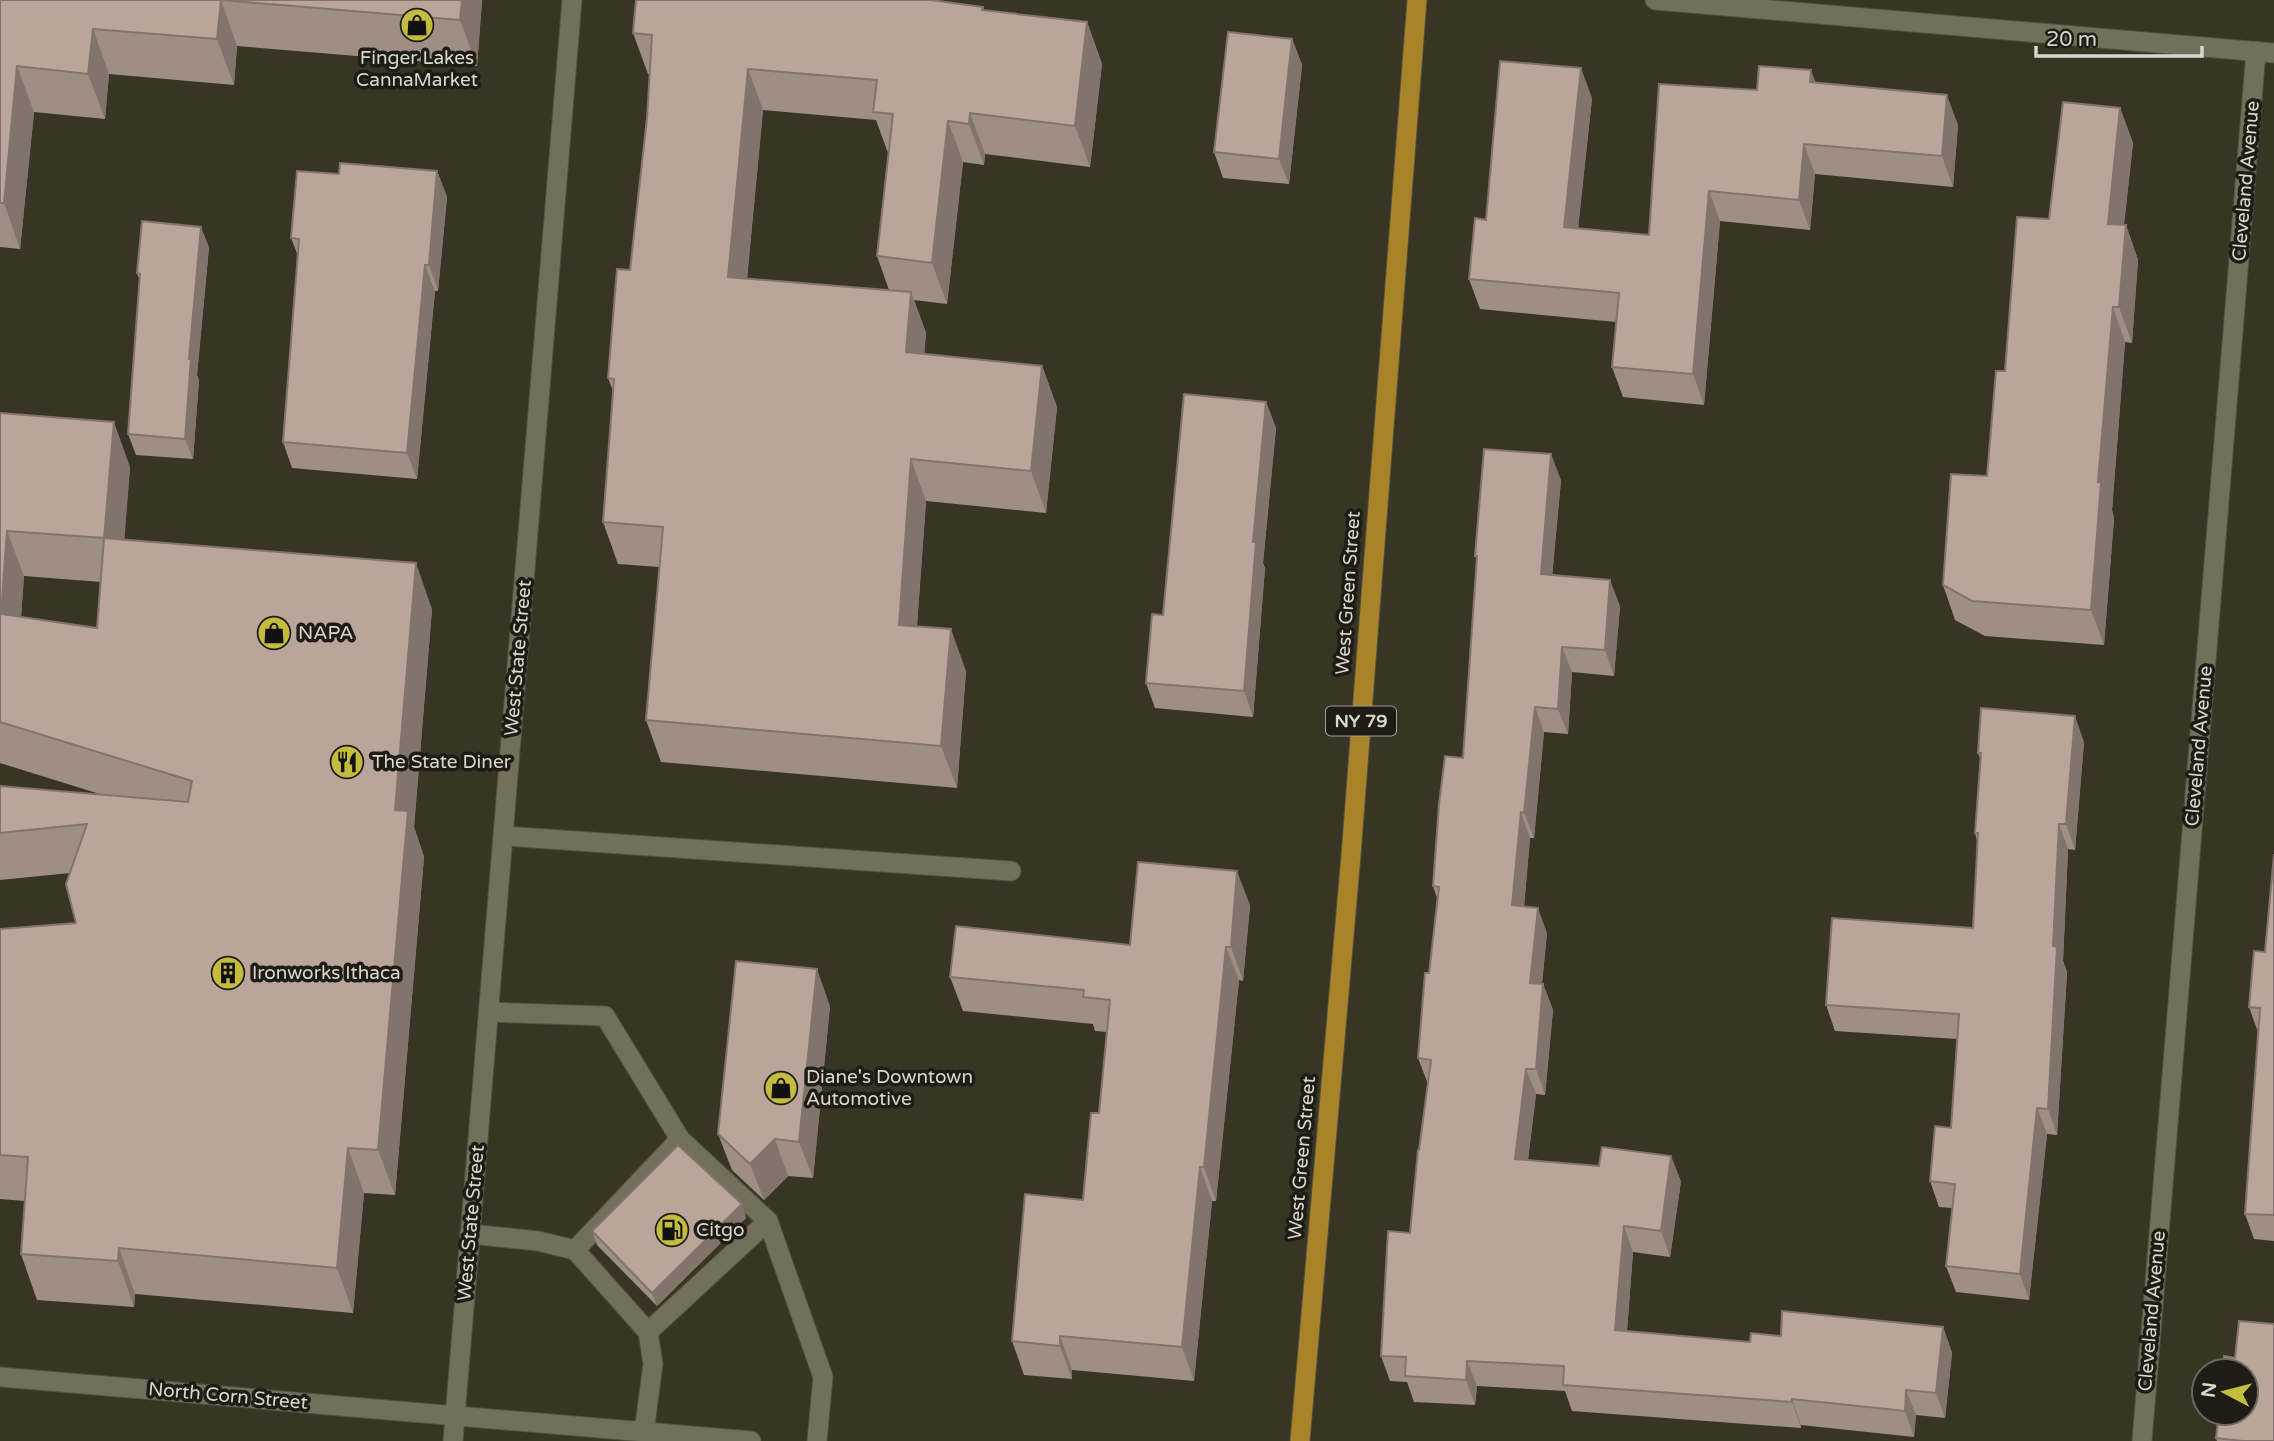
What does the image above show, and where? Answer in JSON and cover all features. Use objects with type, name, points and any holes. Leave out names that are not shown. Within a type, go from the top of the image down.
[{"type":"highway","name":"West Green Street","points":[[1300,1441],[1350,869],[1417,0]]},
{"type":"street","name":"West State Street","points":[[453,1441],[572,0]]},
{"type":"street","points":[[1655,0],[2265,52]]},
{"type":"street","name":"Cleveland Avenue","points":[[2141,1441],[2265,52]]},
{"type":"street","points":[[503,836],[1011,871]]},
{"type":"street","points":[[489,1012],[605,1016],[680,1139],[768,1221],[823,1377],[817,1441]]},
{"type":"street","points":[[575,1250],[633,1198],[680,1139]]},
{"type":"street","points":[[648,1332],[708,1267],[768,1221]]},
{"type":"street","points":[[470,1234],[538,1241],[575,1250],[648,1332],[653,1364],[645,1432]]},
{"type":"street","name":"North Corn Street","points":[[0,1377],[751,1441]]},
{"type":"building","points":[[0,0],[221,0],[217,39],[93,29],[88,74],[17,66],[4,203],[0,203]]},
{"type":"building","points":[[221,0],[462,0],[460,20]]},
{"type":"building","points":[[636,0],[931,0],[983,7],[982,10],[1087,22],[1075,126],[970,113],[969,124],[948,121],[932,263],[877,256],[893,114],[873,112],[877,80],[748,69],[728,277],[911,292],[906,352],[1042,366],[1031,471],[911,459],[899,625],[951,629],[941,746],[646,720],[663,527],[603,522],[614,379],[608,378],[617,269],[630,270],[647,118],[652,35],[633,33]]},
{"type":"building","points":[[1228,32],[1292,39],[1279,159],[1214,152]]},
{"type":"building","points":[[1500,61],[1581,68],[1564,227],[1649,235],[1659,84],[1757,90],[1759,66],[1811,70],[1810,82],[1947,95],[1942,156],[1804,144],[1799,200],[1709,191],[1693,374],[1612,367],[1619,293],[1469,279],[1475,218],[1486,220]]},
{"type":"building","points":[[2063,102],[2120,108],[2108,224],[2126,225],[2119,307],[2113,307],[2098,482],[2101,483],[2091,610],[1972,601],[1943,585],[1951,474],[1987,476],[1996,371],[2005,371],[2017,217],[2049,219]]},
{"type":"building","points":[[340,163],[437,171],[407,453],[283,442],[299,239],[291,238],[297,171],[339,174]]},
{"type":"building","points":[[142,221],[201,227],[185,439],[128,434]]},
{"type":"building","points":[[1184,394],[1266,402],[1253,542],[1256,542],[1244,691],[1146,683],[1152,614],[1163,615]]},
{"type":"building","points":[[0,413],[114,422],[104,538],[416,563],[395,810],[408,811],[378,1150],[348,1148],[337,1268],[119,1248],[118,1261],[21,1254],[28,1157],[0,1155],[0,929],[76,923],[66,884],[87,824],[0,833],[0,786],[188,802],[192,781],[0,722]],"holes":[[[7,531],[104,538],[97,628],[1,614]]]},
{"type":"building","points":[[1484,449],[1551,454],[1541,574],[1610,580],[1605,650],[1562,647],[1558,709],[1535,707],[1512,905],[1538,908],[1530,983],[1543,984],[1536,1069],[1526,1069],[1515,1159],[1599,1166],[1602,1147],[1671,1156],[1661,1231],[1624,1226],[1615,1330],[1750,1342],[1751,1333],[1781,1336],[1782,1311],[1943,1327],[1936,1393],[1906,1390],[1905,1411],[1792,1399],[1792,1402],[1563,1385],[1564,1366],[1467,1361],[1466,1380],[1405,1376],[1406,1357],[1381,1356],[1388,1231],[1410,1233],[1431,1060],[1418,1058],[1425,973],[1429,973],[1439,887],[1433,886],[1439,804],[1445,756],[1463,758]]},
{"type":"building","points":[[1981,708],[2075,716],[2066,824],[2059,824],[2053,946],[2057,947],[2048,1109],[2037,1108],[2020,1274],[1946,1266],[1955,1184],[1930,1181],[1935,1126],[1951,1128],[1959,1014],[1826,1005],[1832,918],[1973,928]]},
{"type":"building","points":[[2274,854],[2274,1215],[2245,1214],[2260,1008],[2249,1007],[2254,951],[2265,952]]},
{"type":"building","points":[[1138,862],[1237,871],[1231,947],[1226,947],[1204,1167],[1200,1167],[1182,1347],[1060,1336],[1060,1346],[1012,1341],[1025,1194],[1083,1200],[1091,1113],[1099,1113],[1110,1000],[1083,997],[1084,990],[950,977],[956,926],[1130,945]]},
{"type":"building","name":"Diane's Downtown Automotive","points":[[736,961],[817,969],[799,1142],[775,1139],[750,1164],[718,1134]]},
{"type":"building","name":"Citgo","points":[[678,1145],[742,1204],[652,1293],[592,1231]]},
{"type":"building","points":[[2239,1321],[2274,1324],[2274,1441],[2216,1438],[2217,1427],[2260,1427],[2260,1357],[2235,1357]]},
{"type":"place","name":"Finger Lakes CannaMarket","points":[[417,25]]},
{"type":"place","name":"NAPA","points":[[274,633]]},
{"type":"place","name":"The State Diner","points":[[347,762]]},
{"type":"place","name":"Ironworks Ithaca","points":[[228,973]]},
{"type":"place","name":"Diane's Downtown Automotive","points":[[781,1088]]},
{"type":"place","name":"Citgo","points":[[672,1230]]}]
